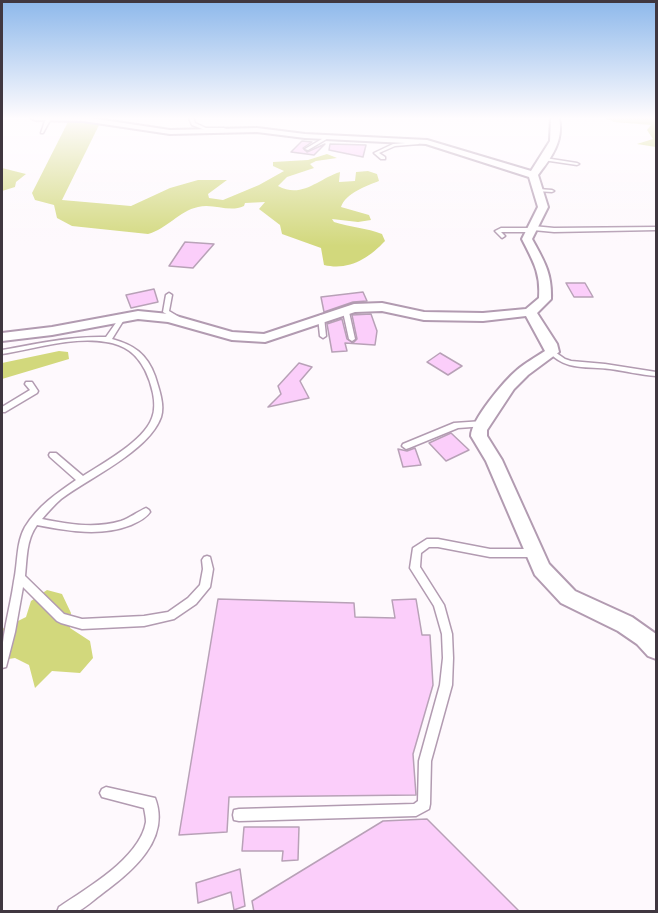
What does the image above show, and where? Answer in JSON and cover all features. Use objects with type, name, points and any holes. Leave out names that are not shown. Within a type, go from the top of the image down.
[{"type":"street","points":[[488,161],[533,175]]},
{"type":"street","points":[[533,175],[544,161]]},
{"type":"street","points":[[2,337],[57,331],[139,315],[156,316],[246,339],[265,338],[348,309],[382,307],[424,316],[456,317],[483,317],[530,312],[545,299],[546,281],[527,239],[543,207],[533,175]]},
{"type":"street","points":[[530,312],[550,344],[552,352],[523,372],[509,386],[479,430],[480,436],[494,460],[542,569],[568,597],[625,624],[645,637],[657,649]]},
{"type":"lane","points":[[555,161],[576,164]]},
{"type":"lane","points":[[538,190],[552,191]]},
{"type":"lane","points":[[502,237],[498,231],[657,229]]},
{"type":"lane","points":[[169,295],[166,312],[211,331]]},
{"type":"lane","points":[[348,309],[346,312],[352,339]]},
{"type":"lane","points":[[321,317],[324,336]]},
{"type":"lane","points":[[109,338],[122,318]]},
{"type":"lane","points":[[2,352],[60,342],[109,338],[118,341],[144,361],[158,401],[158,416],[151,431],[136,444],[58,497],[27,532],[2,663]]},
{"type":"lane","points":[[552,352],[565,361],[582,366],[604,366],[657,374]]},
{"type":"lane","points":[[2,410],[34,391],[29,384]]},
{"type":"lane","points":[[406,446],[457,424],[483,424]]},
{"type":"lane","points":[[53,455],[82,480]]},
{"type":"lane","points":[[35,521],[97,531],[124,525],[146,512]]},
{"type":"lane","points":[[239,814],[416,810],[424,804],[425,760],[446,685],[448,650],[447,634],[439,605],[415,568],[416,550],[427,543],[438,543],[490,553],[535,553]]},
{"type":"lane","points":[[20,577],[61,618],[82,624],[144,621],[170,616],[192,601],[205,587],[207,560]]},
{"type":"lane","points":[[2,621],[13,612]]},
{"type":"lane","points":[[64,912],[135,858],[149,837],[154,814],[150,803],[106,793]]},
{"type":"green space","points":[[48,161],[81,161],[62,200],[131,206],[170,188],[198,180],[227,180],[208,194],[209,198],[223,200],[259,185],[284,171],[273,166],[273,162],[319,161],[310,164],[314,168],[287,177],[278,186],[295,190],[302,189],[340,172],[339,182],[355,181],[356,172],[368,171],[377,174],[379,181],[352,194],[341,207],[369,215],[371,220],[358,222],[332,219],[334,222],[382,234],[385,241],[358,262],[342,266],[324,265],[321,248],[282,234],[280,225],[259,209],[265,202],[245,203],[244,206],[233,209],[198,207],[148,234],[72,226],[57,218],[54,205],[35,200],[32,193]]},
{"type":"green space","points":[[2,168],[26,174],[16,182],[15,187],[2,191]]},
{"type":"green space","points":[[59,351],[68,352],[69,359],[2,379],[2,363]]},
{"type":"green space","points":[[47,590],[62,594],[71,613],[70,628],[90,641],[93,658],[80,673],[52,671],[35,688],[29,665],[15,658],[2,660],[2,629],[26,617],[31,601]]},
{"type":"building","points":[[185,242],[214,244],[193,268],[169,266]]},
{"type":"building","points":[[566,283],[585,283],[593,297],[574,297]]},
{"type":"building","points":[[154,289],[158,302],[131,308],[126,295]]},
{"type":"building","points":[[363,292],[367,301],[353,302],[324,312],[321,297]]},
{"type":"building","points":[[371,314],[377,331],[375,345],[345,343],[347,351],[332,352],[327,324],[342,319],[347,339],[353,343],[357,339],[352,315]]},
{"type":"building","points":[[440,353],[462,366],[448,375],[427,362]]},
{"type":"building","points":[[299,363],[312,367],[300,381],[309,398],[268,407],[281,394],[278,386]]},
{"type":"building","points":[[451,433],[469,450],[446,461],[429,443]]},
{"type":"building","points":[[415,448],[421,465],[403,467],[398,449],[407,451]]},
{"type":"building","points":[[218,599],[354,603],[355,617],[395,618],[392,600],[416,599],[422,635],[430,635],[433,685],[413,754],[416,795],[229,797],[227,832],[179,835]]},
{"type":"building","points":[[427,819],[520,912],[254,912],[252,901],[383,821]]},
{"type":"building","points":[[244,827],[299,827],[298,860],[282,861],[283,851],[242,851]]},
{"type":"building","points":[[240,869],[245,906],[234,910],[231,892],[198,903],[196,883]]}]
